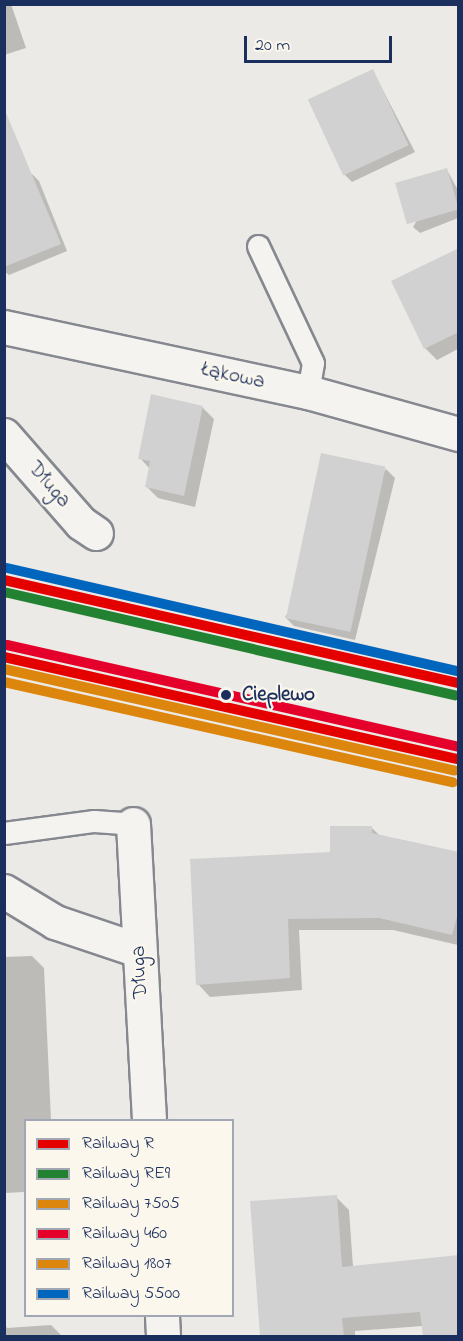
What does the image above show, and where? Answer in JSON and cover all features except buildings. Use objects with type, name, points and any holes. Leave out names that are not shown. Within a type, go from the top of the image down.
[{"type":"street","name":"Łąkowa","points":[[4,327],[308,392],[459,434]]},
{"type":"street","name":"Długa","points":[[4,435],[81,523],[96,533]]},
{"type":"street","name":"Długa","points":[[133,824],[138,950],[149,1119]]},
{"type":"street","points":[[4,891],[55,922],[138,950]]},
{"type":"street","points":[[162,1317],[163,1336]]},
{"type":"lane","points":[[258,246],[313,363],[308,392]]},
{"type":"lane","points":[[4,833],[94,821],[133,824]]},
{"type":"rail line","name":"5500","points":[[7,568],[458,671]]},
{"type":"rail line","name":"R","points":[[4,580],[458,683]]},
{"type":"rail line","name":"RE9","points":[[4,592],[455,695]]},
{"type":"rail line","name":"460","points":[[7,645],[458,747]]},
{"type":"rail line","name":"R","points":[[4,657],[458,759]]},
{"type":"rail line","name":"7505","points":[[4,669],[455,771]]},
{"type":"rail line","name":"1807","points":[[4,682],[453,782]]},
{"type":"place","name":"Cieplewo","points":[[226,695]]}]
